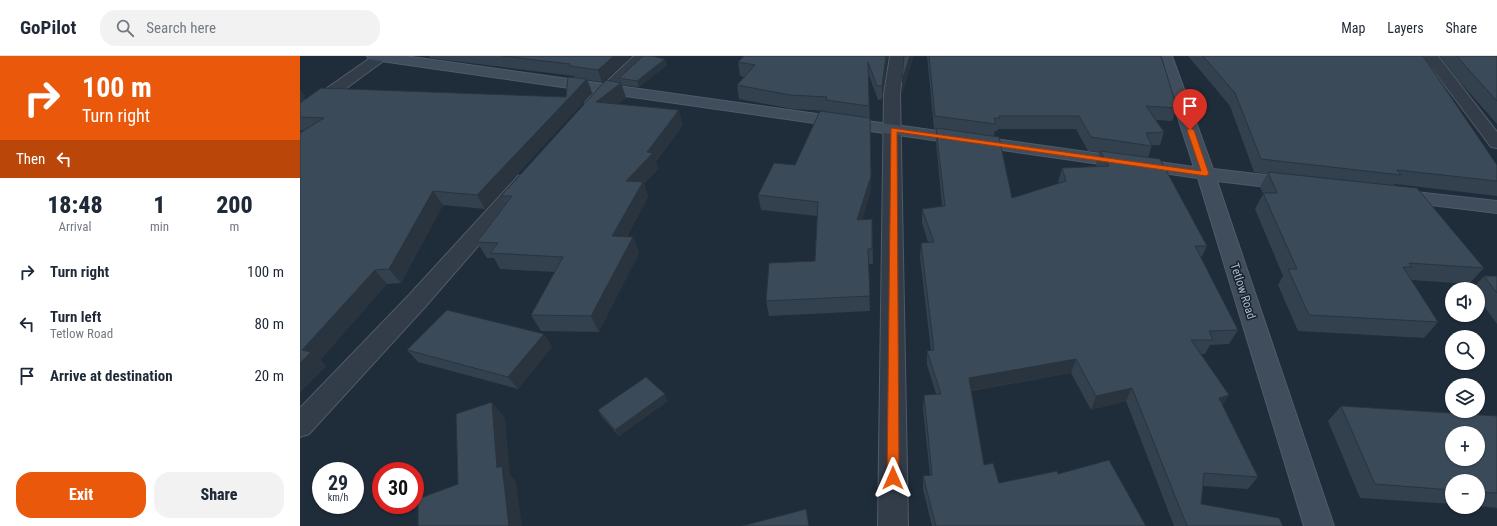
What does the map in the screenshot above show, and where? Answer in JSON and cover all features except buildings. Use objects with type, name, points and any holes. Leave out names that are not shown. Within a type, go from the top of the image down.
[{"type":"street","points":[[300,116],[379,56],[1206,174],[1308,186]]},
{"type":"street","points":[[579,118],[606,89],[643,56]]},
{"type":"street","points":[[893,526],[894,130],[892,94],[898,56]]},
{"type":"street","name":"Tetlow Road","points":[[1165,56],[1206,174],[1319,526]]},
{"type":"street","points":[[1430,56],[1497,144]]},
{"type":"street","points":[[300,426],[417,301],[538,166]]},
{"type":"street","points":[[1379,194],[1497,207]]},
{"type":"route","points":[[893,478],[894,130],[1206,174],[1190,130]]}]
